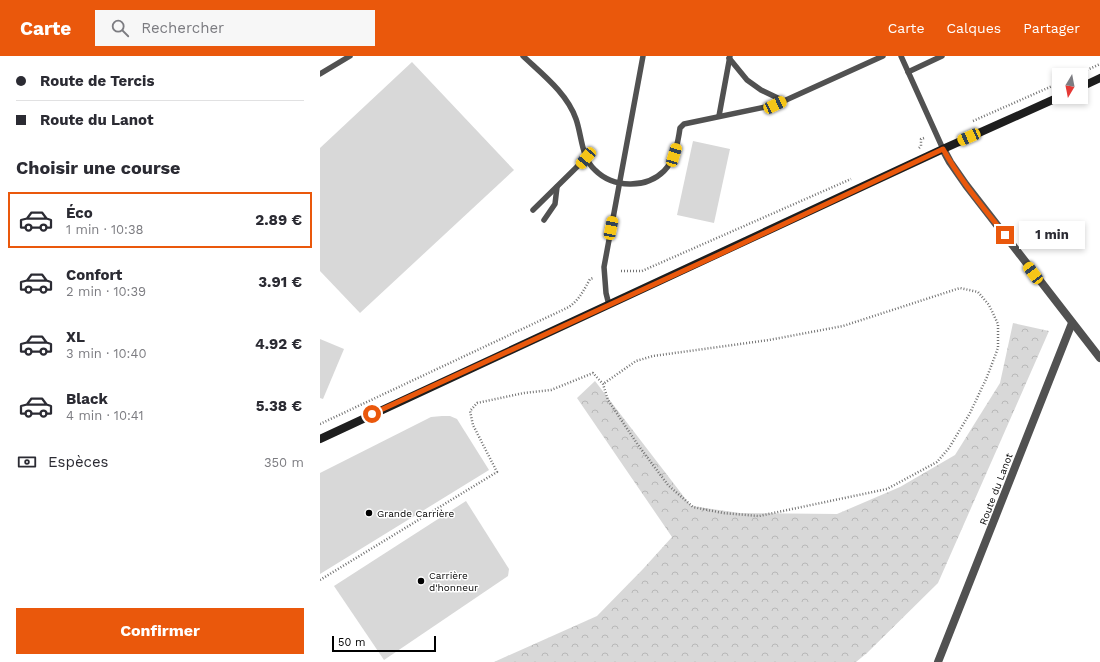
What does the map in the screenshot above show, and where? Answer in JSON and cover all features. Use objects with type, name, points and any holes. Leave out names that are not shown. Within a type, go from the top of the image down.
[{"type":"main road","points":[[1088,84],[1100,78]]},
{"type":"main road","points":[[320,439],[943,149],[1052,100]]},
{"type":"street","points":[[943,149],[966,185],[1100,358]]},
{"type":"street","name":"Route du Lanot","points":[[938,662],[1072,323]]},
{"type":"lane","points":[[320,74],[350,56]]},
{"type":"lane","points":[[523,56],[554,86],[568,104],[576,119],[586,158],[594,169],[603,177],[619,183],[636,184],[654,179],[665,170],[674,155],[680,128],[684,124],[775,105],[883,56]]},
{"type":"lane","points":[[609,304],[606,293],[604,267],[643,56]]},
{"type":"lane","points":[[902,56],[943,149]]},
{"type":"lane","points":[[908,72],[942,56]]},
{"type":"lane","points":[[719,116],[729,57]]},
{"type":"lane","points":[[729,57],[748,80],[761,90],[784,101]]},
{"type":"lane","points":[[533,210],[586,158]]},
{"type":"lane","points":[[544,220],[555,204],[557,187]]},
{"type":"path","points":[[1088,70],[1100,64]]},
{"type":"path","points":[[974,121],[1052,86]]},
{"type":"path","points":[[915,150],[921,146],[924,138]]},
{"type":"path","points":[[621,271],[642,271],[851,178]]},
{"type":"path","points":[[320,424],[569,307],[583,292],[590,279],[593,278]]},
{"type":"path","points":[[320,580],[497,472],[473,425],[470,411],[477,403],[524,393],[551,390],[593,374],[603,384],[608,400],[668,485],[693,507],[723,513],[759,516],[887,488],[937,462],[949,448],[970,413],[987,377],[998,348],[998,324],[989,305],[978,292],[960,288],[843,326],[769,340],[653,356],[636,361],[603,384]]},
{"type":"green space","points":[[412,62],[514,170],[360,313],[320,271],[320,148]]},
{"type":"green space","points":[[693,141],[730,149],[714,223],[677,215]]},
{"type":"green space","points":[[1013,323],[1049,331],[938,583],[856,662],[494,662],[597,616],[672,537],[577,398],[595,381],[691,506],[740,513],[837,514],[900,487],[955,455],[1000,383]]},
{"type":"green space","points":[[320,339],[344,349],[323,399],[320,398]]},
{"type":"green space","name":"Grande Carrière","points":[[450,416],[457,419],[489,470],[320,574],[320,473],[431,417]]},
{"type":"green space","name":"Carrière d'honneur","points":[[466,501],[509,569],[508,576],[384,660],[334,586]]},
{"type":"place","name":"Grande Carrière","points":[[369,513]]},
{"type":"place","name":"Carrière d'honneur","points":[[421,581]]},
{"type":"route","points":[[372,414],[720,254],[943,149],[966,185],[1005,235]]}]
